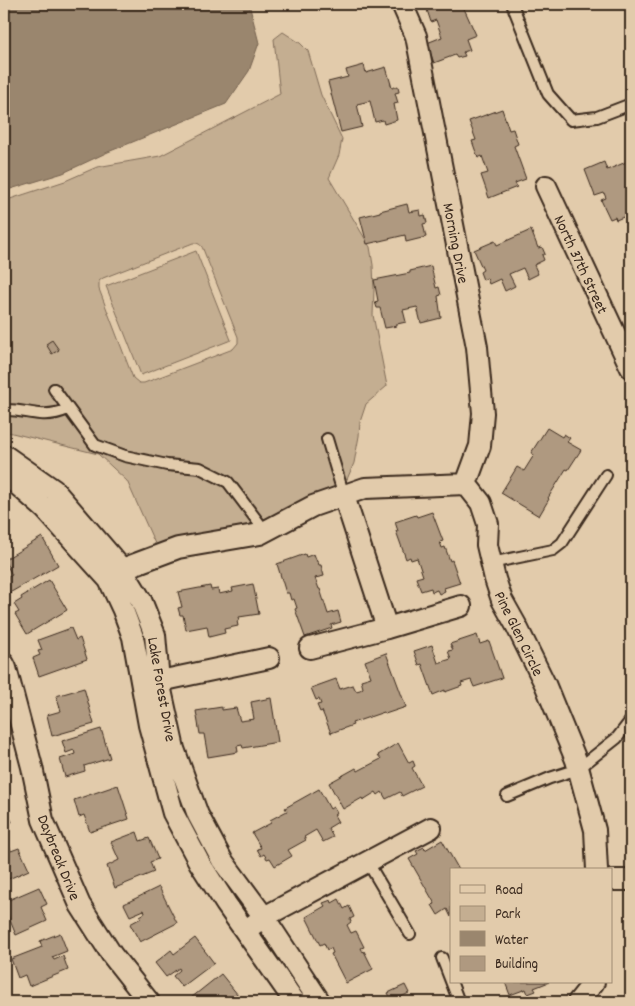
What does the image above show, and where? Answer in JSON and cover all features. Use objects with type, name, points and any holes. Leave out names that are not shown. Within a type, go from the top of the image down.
[{"type":"street","name":"Morning Drive","points":[[402,4],[416,36],[477,347],[483,412],[480,446],[466,484]]},
{"type":"street","name":"North 37th Street","points":[[546,186],[631,368]]},
{"type":"street","name":"Lake Forest Drive","points":[[4,455],[54,490],[122,569],[141,600],[155,635],[150,683],[149,725],[174,813],[200,862],[226,904],[295,1002]]},
{"type":"street","name":"Lake Forest Drive","points":[[4,473],[45,509],[110,580],[123,610],[198,815],[222,860],[264,917],[320,1002]]},
{"type":"street","points":[[122,569],[178,548],[260,534],[313,506],[365,488],[466,484]]},
{"type":"street","name":"Pine Glen Circle","points":[[466,484],[481,503],[488,524],[487,545],[502,600],[545,684],[576,760],[595,830],[597,868]]},
{"type":"street","points":[[344,496],[387,628]]},
{"type":"street","points":[[310,648],[387,628],[460,606]]},
{"type":"street","points":[[150,683],[269,658]]},
{"type":"street","name":"Daybreak Drive","points":[[4,664],[32,767],[43,820],[80,905],[112,955],[149,1002]]},
{"type":"street","points":[[245,931],[264,917],[431,828]]},
{"type":"street","points":[[612,880],[631,880]]},
{"type":"street","points":[[578,1002],[592,984]]},
{"type":"lane","points":[[512,4],[548,94],[571,120],[597,118],[631,104]]},
{"type":"lane","points":[[54,389],[95,445],[125,456],[167,465],[200,468],[228,482],[265,531]]},
{"type":"lane","points":[[4,410],[11,409],[41,414],[58,413],[68,410]]},
{"type":"lane","points":[[327,439],[344,496]]},
{"type":"lane","points":[[491,563],[553,550],[562,543],[606,476]]},
{"type":"lane","points":[[507,796],[578,769],[617,738],[631,720]]},
{"type":"lane","points":[[367,861],[410,934]]},
{"type":"lane","points":[[442,958],[450,980]]},
{"type":"lane","points":[[451,984],[458,1002]]},
{"type":"green space","points":[[283,32],[300,43],[308,51],[321,95],[342,139],[339,155],[329,178],[370,247],[373,265],[373,315],[387,386],[366,404],[360,422],[354,463],[345,484],[308,497],[257,524],[176,538],[156,546],[127,481],[98,454],[4,431],[4,201],[65,181],[97,167],[160,156],[280,94],[274,39]],"holes":[[[193,243],[200,245],[203,249],[238,337],[238,343],[233,349],[144,383],[139,383],[133,378],[99,289],[99,281]]]},
{"type":"green space","points":[[196,251],[231,340],[141,375],[106,286]]},
{"type":"water","points":[[4,4],[249,4],[259,43],[249,71],[226,104],[108,152],[63,173],[4,191]]},
{"type":"building","points":[[425,4],[462,4],[476,35],[466,39],[470,50],[463,52],[465,56],[457,58],[455,55],[434,63],[427,43],[442,37],[436,20],[431,22]]},
{"type":"building","points":[[364,65],[366,73],[386,67],[392,88],[398,86],[399,92],[395,93],[398,103],[394,104],[397,120],[384,124],[383,120],[375,122],[370,101],[357,104],[362,127],[341,132],[328,82],[348,77],[346,70]]},
{"type":"building","points":[[502,109],[509,130],[513,129],[518,144],[514,146],[526,179],[515,183],[517,187],[489,198],[481,175],[488,173],[482,156],[478,158],[472,141],[476,140],[469,121]]},
{"type":"building","points":[[631,160],[631,214],[616,220],[615,217],[610,219],[601,200],[606,198],[604,193],[595,196],[585,170],[604,162],[607,170]]},
{"type":"building","points":[[407,204],[409,212],[420,210],[421,216],[425,215],[427,223],[423,224],[426,237],[406,242],[405,235],[367,244],[360,217]]},
{"type":"building","points":[[531,230],[538,248],[542,247],[545,254],[542,255],[544,260],[534,265],[538,274],[528,279],[523,268],[509,274],[515,286],[505,291],[500,279],[489,284],[487,278],[483,280],[480,272],[483,270],[474,250],[495,241],[497,245]]},
{"type":"building","points":[[431,266],[436,288],[439,287],[441,295],[438,296],[441,318],[421,323],[417,307],[403,310],[406,322],[385,328],[380,308],[377,308],[375,302],[378,301],[374,280],[410,273],[410,271]]},
{"type":"building","points":[[52,340],[59,350],[52,354],[46,344]]},
{"type":"building","points":[[547,428],[562,437],[564,434],[570,438],[567,442],[581,450],[568,470],[566,469],[539,516],[501,493],[517,467],[524,471],[534,455],[531,453]]},
{"type":"building","points":[[432,512],[443,541],[440,542],[442,548],[445,547],[450,561],[452,560],[460,583],[444,588],[445,591],[439,594],[437,590],[432,592],[431,588],[421,591],[416,578],[423,576],[417,558],[411,560],[410,557],[406,559],[396,531],[398,531],[395,522]]},
{"type":"building","points":[[42,537],[58,565],[6,595],[4,580],[12,575],[4,560]]},
{"type":"building","points":[[305,554],[306,557],[314,554],[317,562],[321,565],[324,576],[315,578],[328,614],[338,611],[341,622],[331,625],[332,628],[305,637],[295,609],[297,608],[294,599],[291,600],[289,593],[286,593],[277,564]]},
{"type":"building","points":[[49,580],[67,610],[27,634],[15,614],[19,612],[14,604],[22,599],[21,597]]},
{"type":"building","points":[[253,584],[259,614],[239,617],[240,620],[237,621],[238,626],[224,629],[225,633],[209,637],[207,626],[186,630],[183,615],[180,615],[178,608],[182,607],[178,592],[210,586],[211,590],[218,589],[219,594],[233,591],[232,588]]},
{"type":"building","points":[[71,628],[76,640],[80,638],[87,659],[39,676],[33,658],[40,655],[38,651],[42,650],[38,640]]},
{"type":"building","points":[[477,635],[480,644],[489,641],[502,678],[474,687],[471,680],[461,683],[462,686],[433,695],[422,664],[419,665],[414,651],[432,645],[438,663],[451,659],[448,651],[453,650],[450,644]]},
{"type":"building","points":[[386,653],[406,707],[352,723],[353,725],[331,733],[322,711],[320,712],[317,705],[321,704],[319,699],[316,700],[311,688],[336,679],[340,689],[353,685],[356,691],[360,690],[363,688],[361,680],[371,677],[365,661]]},
{"type":"building","points":[[84,688],[94,724],[52,736],[47,715],[61,711],[56,696]]},
{"type":"building","points":[[271,698],[278,742],[243,748],[242,745],[237,746],[238,752],[208,757],[204,734],[200,734],[196,711],[222,707],[222,710],[236,708],[240,721],[254,719],[251,702]]},
{"type":"building","points":[[101,729],[110,758],[84,766],[85,771],[65,777],[60,759],[75,754],[74,750],[66,753],[62,741]]},
{"type":"building","points":[[398,743],[409,763],[413,761],[415,766],[412,768],[422,786],[402,796],[400,792],[386,799],[382,792],[378,795],[376,792],[343,809],[329,783],[356,768],[358,771],[381,759],[378,755]]},
{"type":"building","points":[[118,785],[129,819],[90,832],[84,815],[79,817],[74,800]]},
{"type":"building","points":[[319,789],[330,809],[333,807],[337,813],[334,815],[338,822],[328,828],[333,837],[323,842],[316,830],[304,837],[306,840],[288,850],[292,856],[275,866],[270,858],[267,859],[264,854],[261,856],[257,849],[261,848],[252,833],[271,823],[270,820],[287,811],[285,808]]},
{"type":"building","points":[[4,804],[12,822],[4,826]]},
{"type":"building","points":[[137,832],[140,841],[149,838],[158,859],[150,862],[154,872],[115,888],[107,866],[119,860],[111,842]]},
{"type":"building","points":[[4,834],[11,851],[19,848],[29,870],[4,881]]},
{"type":"building","points":[[442,840],[458,868],[450,868],[450,915],[447,909],[438,915],[432,905],[435,904],[409,859],[418,854],[416,851],[424,847],[425,850]]},
{"type":"building","points":[[39,887],[47,904],[41,907],[47,921],[16,935],[4,902]]},
{"type":"building","points":[[159,887],[177,923],[140,942],[130,924],[141,918],[140,916],[145,913],[144,910],[130,916],[124,904]]},
{"type":"building","points":[[339,899],[344,909],[349,906],[354,917],[350,919],[351,922],[347,925],[351,933],[356,931],[364,947],[361,948],[373,969],[346,983],[331,954],[333,953],[331,948],[327,950],[324,943],[320,945],[306,917],[325,906],[323,903],[331,900],[332,903]]},
{"type":"building","points":[[60,933],[67,951],[52,957],[54,960],[63,956],[68,970],[29,986],[25,975],[18,978],[11,959],[42,947],[40,941]]},
{"type":"building","points":[[195,938],[214,963],[182,987],[173,976],[180,970],[179,968],[166,977],[155,963],[171,950],[174,954]]},
{"type":"building","points":[[221,974],[242,1000],[240,1002],[186,1002]]},
{"type":"building","points":[[506,984],[544,984],[534,988],[536,991],[528,994],[526,989],[510,995]]},
{"type":"building","points":[[405,985],[409,993],[401,997],[403,1002],[385,1002],[391,999],[388,993]]},
{"type":"building","points":[[42,997],[42,1002],[15,1002],[15,1001]]}]
